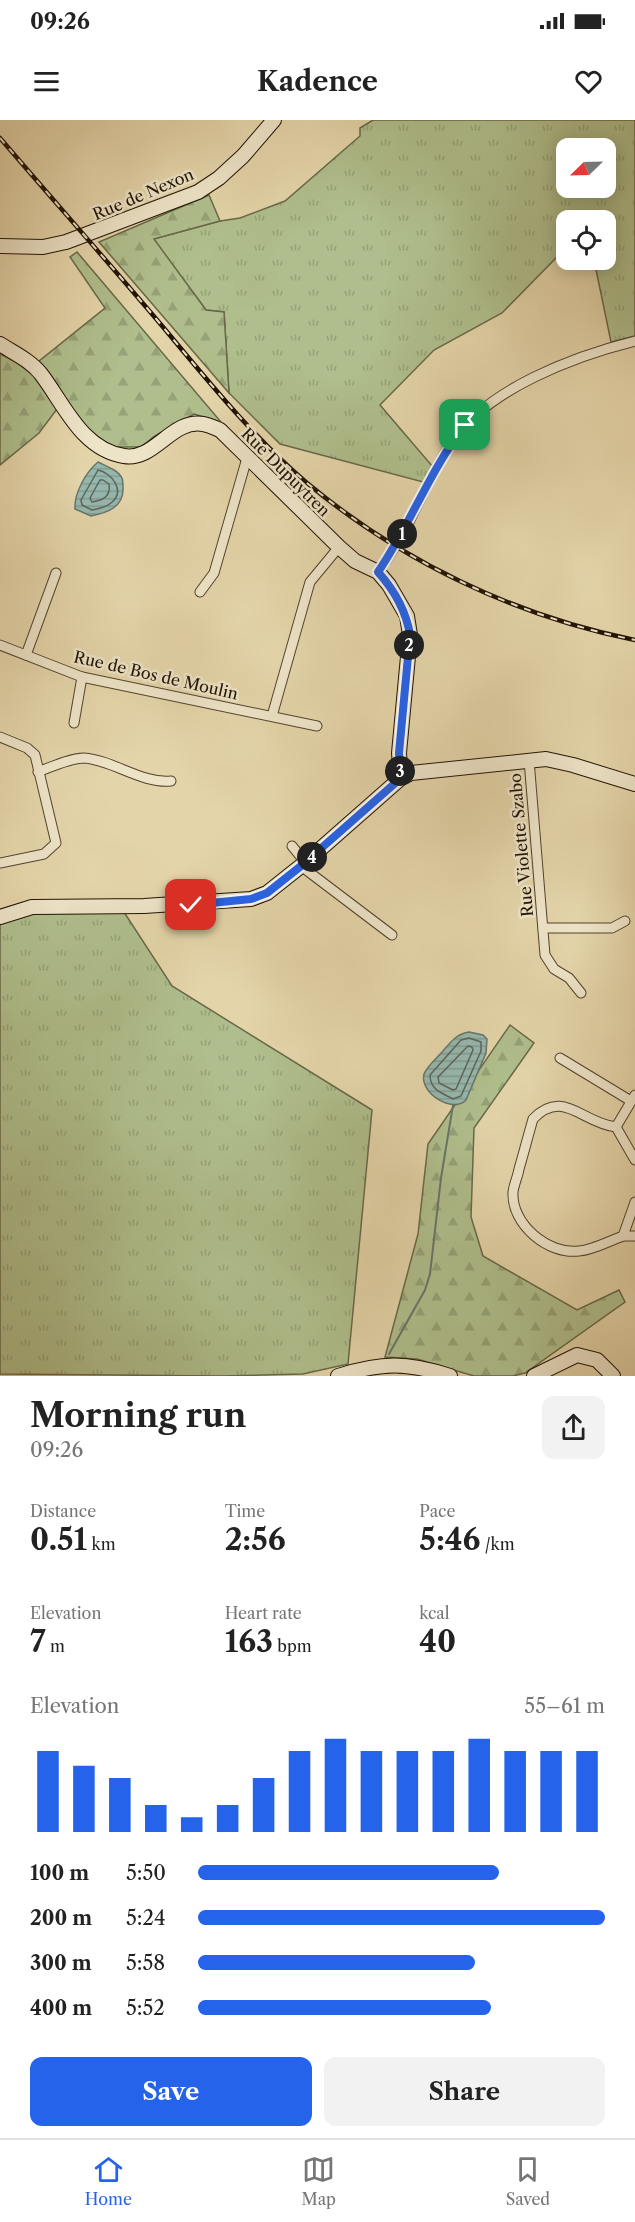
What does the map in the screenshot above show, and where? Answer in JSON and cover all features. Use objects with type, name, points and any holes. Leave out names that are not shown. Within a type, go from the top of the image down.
[{"type":"street","name":"Rue de Nexon","points":[[0,246],[44,247],[66,242],[198,192],[219,178],[243,156],[274,120]]},
{"type":"street","points":[[382,567],[404,532],[451,443],[478,411],[520,384],[611,347],[635,341]]},
{"type":"street","name":"Rue Dupuytren","points":[[0,344],[40,372],[75,424],[88,438],[106,451],[125,456],[140,455],[174,431],[190,424],[204,424],[220,430],[355,561],[382,567],[407,616],[410,635],[399,753],[401,778]]},
{"type":"street","points":[[200,592],[214,573],[248,458]]},
{"type":"street","points":[[272,717],[310,582],[339,547]]},
{"type":"street","points":[[26,655],[56,573]]},
{"type":"street","name":"Rue de Bos de Moulin","points":[[0,645],[82,677],[317,726]]},
{"type":"street","points":[[74,723],[82,677]]},
{"type":"street","points":[[0,737],[27,747],[35,755],[56,843],[44,854],[0,863]]},
{"type":"street","points":[[38,772],[83,758],[161,782],[171,781]]},
{"type":"street","points":[[0,917],[32,907],[179,905],[251,899],[267,893],[303,864],[401,778],[422,770],[546,759],[635,784]]},
{"type":"street","name":"Rue Violette Szabo","points":[[529,760],[545,955],[554,969],[569,978],[581,993]]},
{"type":"street","points":[[292,846],[303,864],[392,935]]},
{"type":"street","name":"Rue Violette Szabo","points":[[543,928],[612,928],[625,921]]},
{"type":"street","points":[[560,1058],[633,1098],[616,1127]]},
{"type":"street","points":[[616,1127],[603,1125],[565,1106],[552,1106],[542,1110],[533,1119],[513,1193],[524,1224],[536,1237],[549,1246],[580,1251],[623,1236],[635,1236]]},
{"type":"street","points":[[616,1127],[635,1160]]},
{"type":"street","points":[[623,1236],[635,1202]]},
{"type":"street","points":[[534,1376],[577,1355],[597,1360],[613,1376]]},
{"type":"street","points":[[339,1376],[363,1368],[403,1365],[423,1367],[450,1376]]},
{"type":"green space","points":[[373,120],[635,120],[635,336],[611,342],[596,270],[616,270],[616,210],[556,210],[556,258],[502,313],[434,350],[380,405],[433,467],[423,482],[280,444],[229,393],[224,312],[206,310],[153,239],[240,218],[285,201],[360,136],[360,128]]},
{"type":"green space","points":[[209,195],[220,221],[154,239],[206,310],[224,312],[229,393],[99,242]]},
{"type":"green space","points":[[77,252],[221,422],[194,414],[153,437],[142,447],[113,447],[57,409],[39,433],[0,465],[0,354],[29,369],[105,308],[70,257]]},
{"type":"green space","points":[[29,911],[124,912],[172,986],[372,1110],[348,1364],[303,1374],[220,1376],[0,1374],[0,921]]},
{"type":"green space","points":[[510,1025],[534,1043],[474,1128],[471,1217],[483,1256],[577,1310],[619,1290],[625,1302],[525,1373],[513,1376],[474,1376],[417,1359],[385,1357],[418,1234],[428,1144]]},
{"type":"water","points":[[98,462],[112,468],[120,475],[123,482],[123,495],[113,508],[91,516],[75,509],[75,503],[82,483]]},
{"type":"water","points":[[469,1032],[483,1035],[487,1039],[486,1053],[466,1100],[453,1105],[432,1094],[424,1081],[424,1074],[454,1039]]},
{"type":"waterway","points":[[389,1354],[425,1290],[430,1274],[441,1178],[453,1105]]},
{"type":"railway","points":[[0,138],[232,408],[268,447],[307,483],[381,537],[461,582],[546,616],[590,630],[635,640]]},
{"type":"route","points":[[191,905],[251,899],[267,893],[401,778],[399,753],[410,635],[407,616],[398,598],[378,572],[404,532],[451,443],[465,425]]}]
